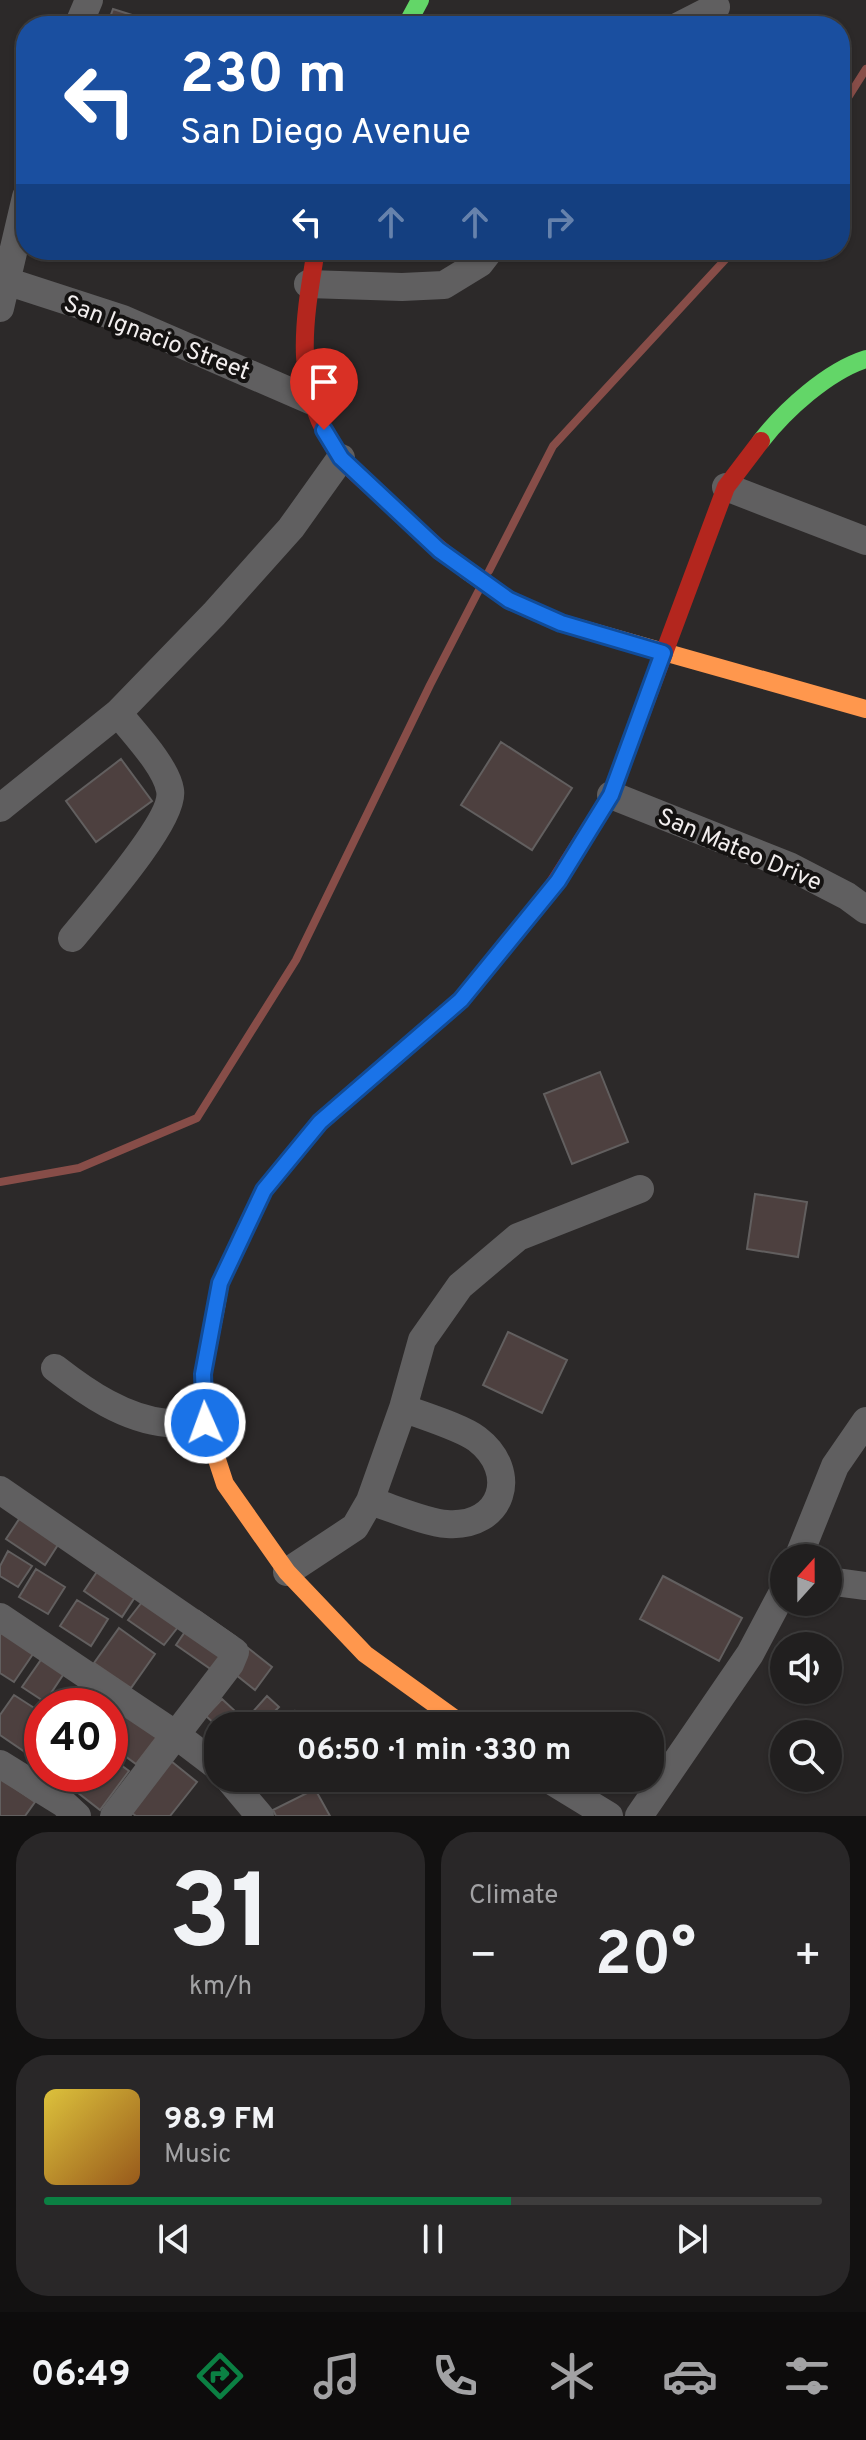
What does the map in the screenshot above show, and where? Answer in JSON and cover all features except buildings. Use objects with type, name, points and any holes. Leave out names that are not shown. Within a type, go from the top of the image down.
[{"type":"street","points":[[698,16],[716,7]]},
{"type":"street","points":[[2,289],[16,235]]},
{"type":"street","points":[[314,260],[304,321],[304,360],[312,401],[324,430],[341,458],[439,550],[509,600],[561,623],[866,709]]},
{"type":"street","points":[[308,284],[444,285],[482,260]]},
{"type":"street","name":"San Ignacio Street","points":[[2,289],[123,319],[312,401]]},
{"type":"street","points":[[446,1712],[365,1654],[287,1572],[225,1484],[205,1423],[203,1374],[220,1283],[264,1190],[320,1122],[461,1000],[558,881],[611,795],[726,487],[779,418],[847,365],[866,359]]},
{"type":"street","points":[[0,808],[118,713],[214,614],[291,528],[341,458]]},
{"type":"street","points":[[726,487],[866,541]]},
{"type":"street","points":[[72,938],[148,842],[167,810],[171,791],[164,772],[118,713]]},
{"type":"street","name":"San Mateo Drive","points":[[611,795],[789,866],[847,896],[866,910]]},
{"type":"street","points":[[287,1572],[355,1527],[370,1501],[403,1408],[422,1340],[460,1286],[518,1237],[640,1189]]},
{"type":"street","points":[[55,1368],[87,1393],[130,1413],[165,1423],[205,1423]]},
{"type":"street","points":[[370,1501],[446,1525],[475,1521],[495,1507],[503,1486],[493,1456],[476,1438],[403,1408]]},
{"type":"street","points":[[804,1544],[835,1466],[866,1421]]},
{"type":"street","points":[[0,1490],[235,1652],[230,1664],[114,1816]]},
{"type":"street","points":[[842,1583],[866,1586]]},
{"type":"street","points":[[639,1816],[750,1654],[770,1616]]},
{"type":"street","points":[[0,1617],[204,1756]]},
{"type":"street","points":[[0,1764],[65,1812]]},
{"type":"street","points":[[240,1792],[260,1816]]},
{"type":"street","points":[[570,1792],[609,1816]]},
{"type":"waterway","points":[[850,94],[866,69]]},
{"type":"waterway","points":[[489,571],[553,446],[725,260]]},
{"type":"waterway","points":[[0,1182],[79,1168],[197,1118],[296,960],[479,590]]},
{"type":"traffic: fast","points":[[411,16],[420,0]]},
{"type":"traffic: fast","points":[[761,441],[782,417],[822,382],[866,359]]},
{"type":"traffic: fast","points":[[217,1302],[220,1283],[264,1190],[320,1122],[461,1000],[550,891]]},
{"type":"traffic: slow","points":[[466,570],[509,600],[561,623],[866,709]]},
{"type":"traffic: slow","points":[[217,1302],[203,1374],[205,1423],[225,1484],[287,1572],[365,1654],[446,1712]]},
{"type":"traffic: jam","points":[[315,260],[305,331],[305,356],[314,405],[324,430],[349,466],[423,535],[466,570]]},
{"type":"traffic: jam","points":[[550,891],[611,795],[726,487],[761,441]]},
{"type":"route","points":[[205,1423],[203,1374],[220,1283],[264,1190],[320,1122],[461,1000],[558,881],[611,795],[663,653],[561,623],[509,600],[439,550],[341,458],[324,430]]}]
